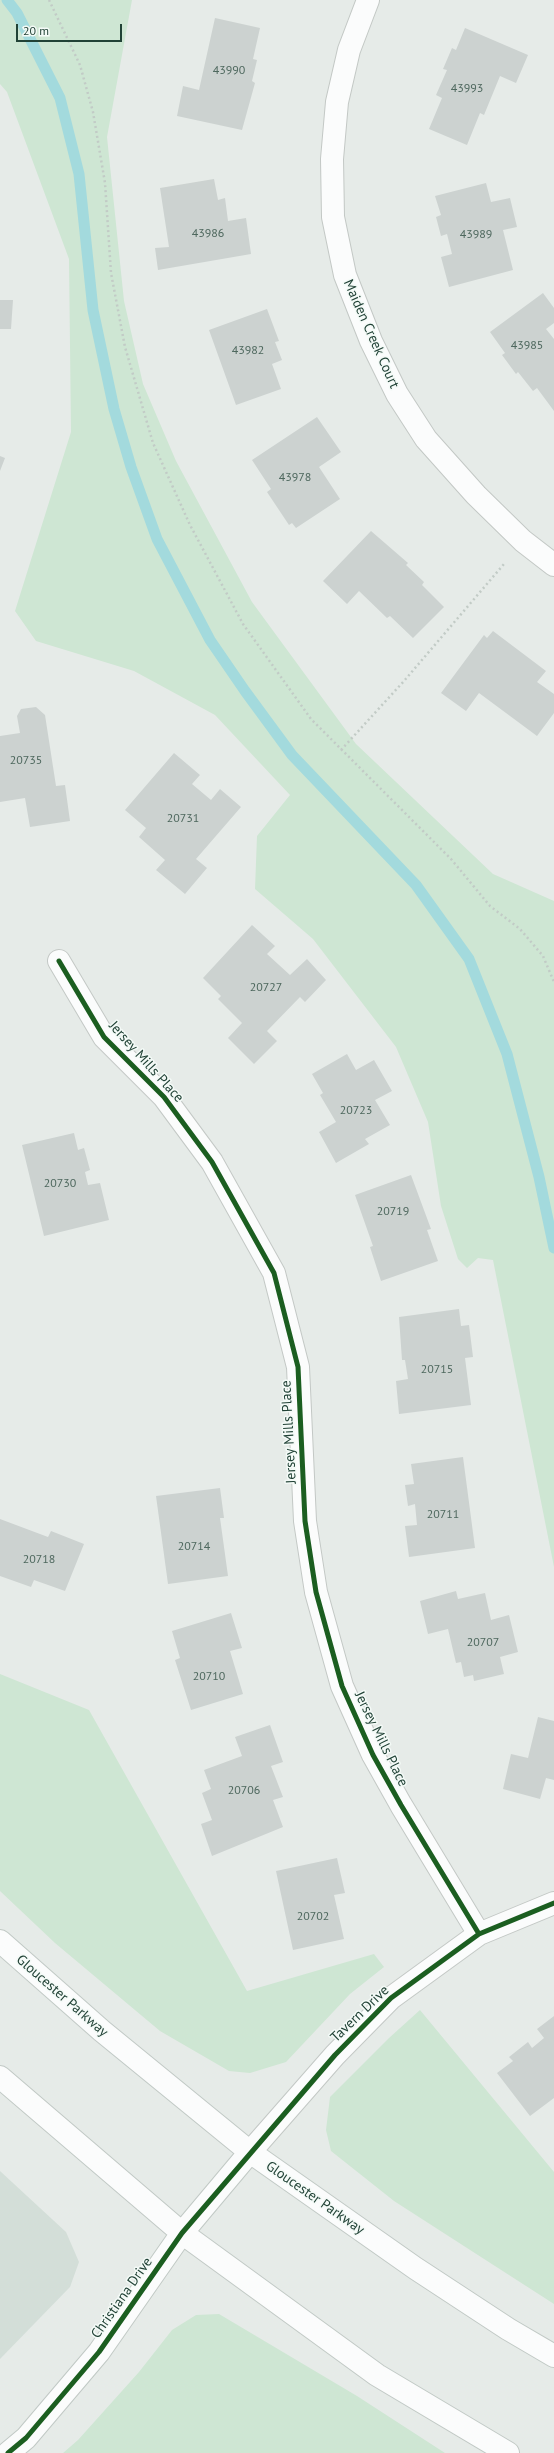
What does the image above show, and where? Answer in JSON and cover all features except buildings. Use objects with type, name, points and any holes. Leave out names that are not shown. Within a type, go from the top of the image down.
[{"type":"street","name":"Maiden Creek Court","points":[[368,0],[349,50],[337,102],[332,159],[333,217],[345,275],[371,341],[391,381],[426,439],[476,495],[523,541],[554,565]]},
{"type":"street","name":"Jersey Mills Place","points":[[59,961],[104,1037],[164,1097],[212,1162],[274,1273],[298,1367],[305,1521],[316,1592],[342,1686],[373,1755],[397,1799],[479,1934]]},
{"type":"street","name":"Tavern Drive","points":[[250,2152],[335,2055],[391,1998],[479,1934],[554,1903]]},
{"type":"street","name":"Gloucester Parkway","points":[[0,1941],[102,2031],[250,2152],[415,2268],[508,2329],[554,2356]]},
{"type":"street","points":[[0,2077],[182,2233],[377,2375],[508,2453]]},
{"type":"street","name":"Christiana Drive","points":[[8,2453],[26,2438],[99,2352],[182,2233],[250,2152]]},
{"type":"path","points":[[49,0],[80,64],[93,112],[104,183],[111,272],[125,348],[154,443],[190,525],[243,624],[311,719],[451,859],[490,906],[520,929],[543,956],[554,982]]},
{"type":"path","points":[[341,750],[404,681],[523,541]]},
{"type":"shaded area","points":[[0,2171],[66,2232],[79,2262],[70,2287],[0,2359]]},
{"type":"green space","points":[[0,0],[132,0],[107,137],[124,301],[143,384],[176,461],[252,602],[356,744],[493,874],[554,901],[554,1567],[493,1260],[478,1258],[467,1268],[458,1259],[441,1206],[428,1122],[396,1047],[313,939],[255,889],[257,836],[290,795],[215,715],[134,671],[36,641],[15,611],[71,432],[69,259],[7,92],[0,84]]},
{"type":"green space","points":[[0,1674],[89,1710],[247,1991],[374,1954],[384,1967],[350,1994],[286,2062],[250,2073],[229,2071],[160,2031],[55,1943],[0,1891]]},
{"type":"green space","points":[[420,2010],[554,2172],[554,2304],[394,2201],[331,2151],[326,2130],[330,2097],[389,2038]]},
{"type":"green space","points":[[219,2314],[357,2396],[445,2453],[63,2453],[78,2440],[139,2372],[172,2330],[196,2315]]},
{"type":"waterway","points":[[7,0],[17,13],[60,98],[79,174],[93,310],[114,409],[131,467],[157,539],[210,640],[292,755],[416,885],[469,959],[507,1054],[539,1177],[554,1248]]},
{"type":"cycle path","points":[[59,961],[104,1037],[164,1097],[212,1162],[274,1273],[298,1367],[305,1521],[316,1592],[342,1686],[373,1755],[401,1805],[479,1934]]},
{"type":"cycle path","points":[[8,2453],[26,2438],[99,2352],[182,2233],[335,2055],[391,1998],[479,1934],[554,1903]]}]
